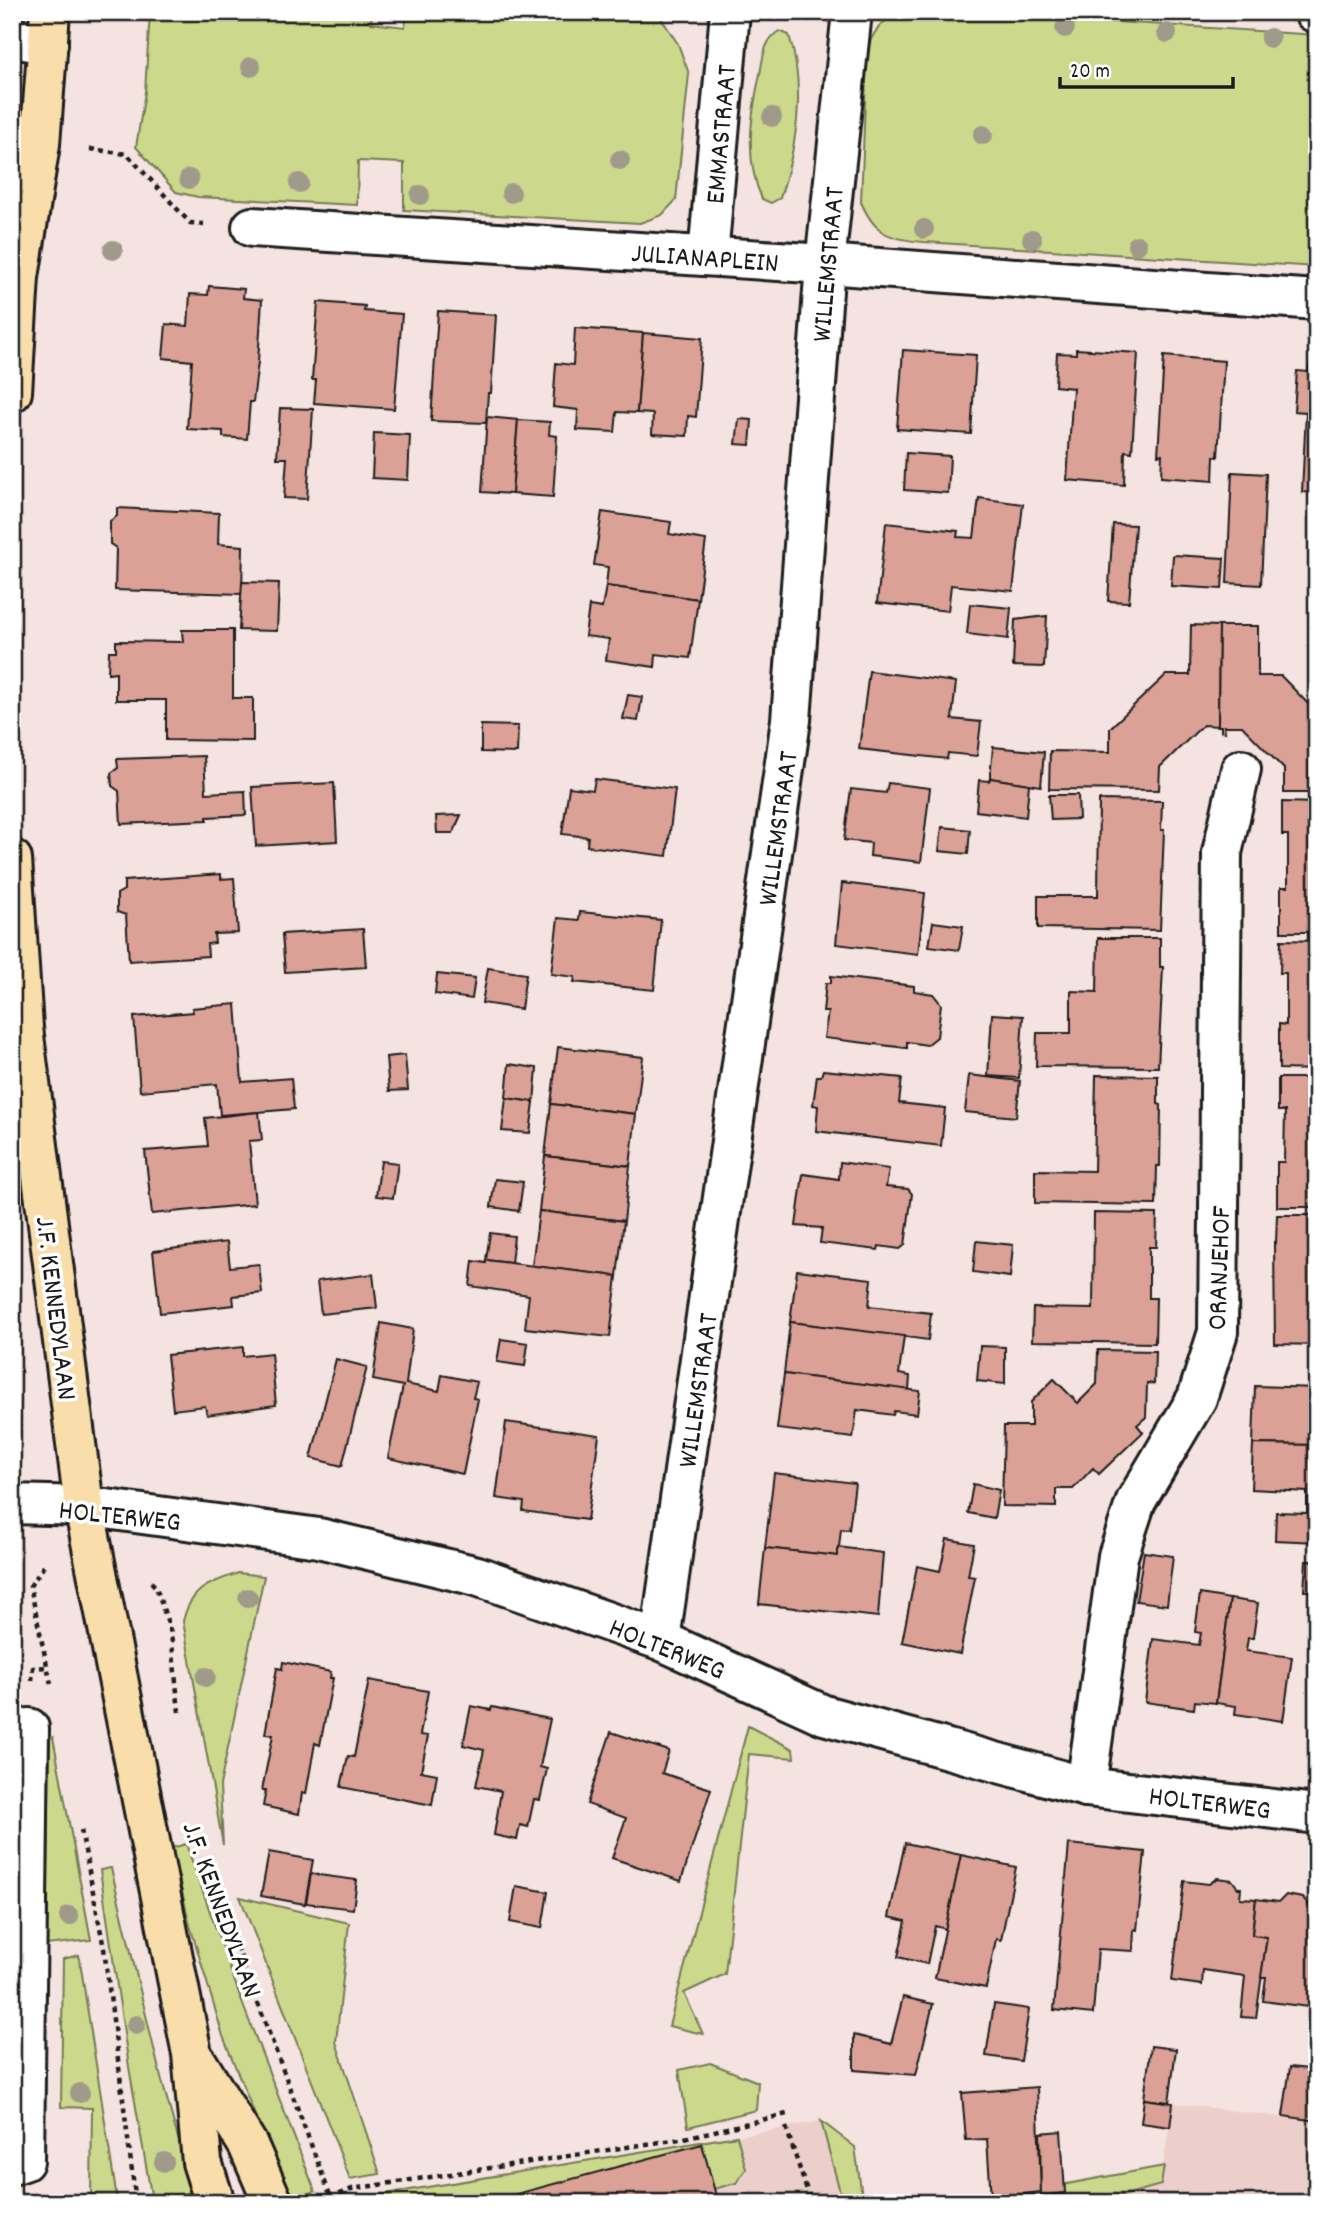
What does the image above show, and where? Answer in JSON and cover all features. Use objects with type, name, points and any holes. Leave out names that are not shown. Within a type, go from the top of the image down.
[{"type":"main road","points":[[12,391],[19,277],[40,144],[37,31]]},
{"type":"main road","name":"J.F. KENNEDYLAAN","points":[[12,859],[23,1028],[83,1506],[192,2054],[202,2162],[215,2203]]},
{"type":"main road","name":"J.F. KENNEDYLAAN","points":[[192,2054],[248,2145],[273,2203]]},
{"type":"street","name":"EMMASTRAAT","points":[[708,256],[730,12]]},
{"type":"street","name":"WILLEMSTRAAT","points":[[660,1640],[791,720],[825,264],[852,12]]},
{"type":"street","name":"JULIANAPLEIN","points":[[252,227],[825,264],[1317,300]]},
{"type":"street","name":"ORANJEHOF","points":[[1086,1787],[1118,1556],[1136,1501],[1197,1398],[1218,1332],[1222,853],[1241,769]]},
{"type":"street","name":"HOLTERWEG","points":[[12,1504],[83,1506],[319,1538],[478,1576],[660,1640],[824,1714],[1086,1787],[1317,1814]]},
{"type":"street","points":[[12,2165],[24,2161],[29,1728]]},
{"type":"path","points":[[153,181],[190,223],[252,227]]},
{"type":"path","points":[[52,1694],[30,1586],[83,1506]]},
{"type":"path","points":[[147,1577],[156,1587],[171,1633],[179,1713]]},
{"type":"path","points":[[80,1828],[104,1948],[136,2203]]},
{"type":"path","name":"J.F. KENNEDYLAAN","points":[[209,1874],[334,2203]]},
{"type":"path","points":[[318,2203],[352,2189],[680,2138],[787,2114]]},
{"type":"path","points":[[786,2127],[811,2203]]},
{"type":"shaded area","points":[[1173,2103],[1317,2122],[1317,2203],[964,2203],[1163,2166]]},
{"type":"shaded area","points":[[821,2121],[855,2147],[863,2203],[357,2203],[355,2199],[675,2148]]},
{"type":"green space","points":[[150,12],[372,12],[371,23],[405,27],[407,12],[651,12],[661,18],[678,44],[689,74],[676,200],[662,215],[640,223],[404,210],[404,163],[358,161],[357,205],[198,197],[176,192],[136,147],[145,92]]},
{"type":"green space","points":[[903,12],[960,12],[1317,35],[1317,267],[924,242],[885,233],[872,222],[861,202],[867,52],[879,27]]},
{"type":"green space","points":[[779,31],[789,35],[798,96],[791,158],[780,198],[771,203],[762,199],[756,184],[751,137],[763,56],[770,39]]},
{"type":"green space","points":[[238,1573],[264,1576],[220,1785],[223,1845],[183,1621],[196,1594],[218,1580]]},
{"type":"green space","points":[[748,1726],[793,1749],[794,1758],[749,1754],[725,1974],[684,1993],[703,2034],[669,2026]]},
{"type":"green space","points":[[53,1737],[91,1940],[47,1945],[50,1738]]},
{"type":"green space","points":[[186,1844],[243,2005],[315,2191],[290,2202],[223,2036],[189,1922],[172,1848]]},
{"type":"green space","points":[[111,1868],[160,2074],[193,2192],[152,2200],[100,1870]]},
{"type":"green space","points":[[240,1897],[349,1923],[336,2042],[380,2174],[350,2179]]},
{"type":"green space","points":[[79,1955],[117,2199],[91,2201],[92,2108],[61,2107],[63,1959]]},
{"type":"green space","points":[[710,2063],[758,2082],[756,2110],[688,2127],[679,2070]]},
{"type":"green space","points":[[821,2121],[855,2147],[863,2203],[843,2203]]},
{"type":"green space","points":[[737,2136],[746,2169],[736,2183],[699,2193],[700,2203],[357,2203],[355,2199]]},
{"type":"green space","points":[[1164,2166],[1161,2185],[1095,2203],[964,2203]]},
{"type":"building","points":[[209,286],[244,289],[243,298],[262,300],[258,362],[253,402],[250,402],[247,439],[223,437],[223,431],[187,429],[192,361],[163,358],[166,324],[188,326],[190,294],[208,295]]},
{"type":"building","points":[[318,302],[365,306],[364,311],[402,314],[394,409],[314,403],[316,380],[312,380]]},
{"type":"building","points":[[438,311],[496,315],[491,393],[488,393],[486,423],[431,421]]},
{"type":"building","points":[[575,328],[643,333],[637,413],[617,412],[615,432],[577,430],[578,410],[553,407],[556,363],[573,365]]},
{"type":"building","points":[[643,333],[702,338],[696,417],[688,416],[687,436],[652,434],[653,414],[637,413]]},
{"type":"building","points":[[1076,349],[1138,353],[1132,452],[1125,451],[1124,485],[1067,480],[1073,388],[1055,386],[1057,353],[1076,354]]},
{"type":"building","points":[[903,350],[976,355],[971,434],[897,429]]},
{"type":"building","points":[[1164,356],[1224,361],[1218,457],[1214,456],[1213,481],[1161,477],[1162,454],[1158,455]]},
{"type":"building","points":[[1309,366],[1317,367],[1317,493],[1302,492],[1306,412],[1294,411],[1297,371],[1309,372]]},
{"type":"building","points":[[280,408],[313,409],[307,499],[284,498],[287,458],[277,458]]},
{"type":"building","points":[[487,417],[518,420],[512,494],[482,492]]},
{"type":"building","points":[[739,419],[752,420],[750,445],[736,444]]},
{"type":"building","points":[[518,420],[550,422],[549,435],[557,436],[553,497],[512,494]]},
{"type":"building","points":[[374,433],[410,435],[408,480],[372,478]]},
{"type":"building","points":[[906,453],[950,456],[948,493],[904,490]]},
{"type":"building","points":[[1232,472],[1266,474],[1261,585],[1227,583]]},
{"type":"building","points":[[979,498],[1023,504],[1013,591],[951,585],[948,611],[877,603],[886,523],[958,531],[957,537],[974,538]]},
{"type":"building","points":[[117,508],[219,513],[218,544],[243,546],[242,594],[115,590],[116,548],[110,544],[110,521],[117,516]]},
{"type":"building","points":[[602,512],[671,522],[669,534],[706,540],[698,599],[606,586],[608,567],[594,565]]},
{"type":"building","points":[[1113,524],[1135,525],[1129,602],[1108,601]]},
{"type":"building","points":[[1173,555],[1224,558],[1222,589],[1171,586]]},
{"type":"building","points":[[242,582],[279,583],[277,631],[239,630]]},
{"type":"building","points":[[606,586],[698,599],[690,658],[656,654],[655,667],[606,660],[609,639],[585,636],[589,606],[602,608]]},
{"type":"building","points":[[970,604],[1011,608],[1008,639],[967,634]]},
{"type":"building","points":[[1047,616],[1044,667],[1013,666],[1015,620]]},
{"type":"building","points":[[1191,625],[1219,626],[1218,726],[1203,725],[1160,767],[1159,790],[1049,789],[1050,751],[1110,752],[1110,728],[1166,675],[1190,675]]},
{"type":"building","points":[[1219,626],[1258,626],[1258,676],[1281,676],[1317,713],[1317,793],[1284,793],[1284,769],[1242,726],[1224,726],[1225,732],[1218,726]]},
{"type":"building","points":[[182,630],[233,630],[233,698],[253,698],[253,741],[166,740],[166,700],[116,700],[116,672],[108,673],[109,651],[116,651],[116,641],[183,642]]},
{"type":"building","points":[[869,671],[956,682],[952,719],[981,722],[977,756],[948,753],[947,759],[859,749]]},
{"type":"building","points":[[628,695],[642,697],[638,721],[623,719]]},
{"type":"building","points":[[481,725],[518,726],[517,753],[481,752]]},
{"type":"building","points":[[993,747],[1044,752],[1041,786],[990,778]]},
{"type":"building","points":[[204,756],[206,793],[245,791],[246,815],[207,817],[207,820],[121,824],[119,791],[112,786],[111,773],[118,768],[117,759]]},
{"type":"building","points":[[990,778],[1029,784],[1026,817],[976,811],[979,780],[989,781]]},
{"type":"building","points":[[595,779],[675,789],[667,856],[587,846],[588,837],[562,834],[569,787],[593,790]]},
{"type":"building","points":[[334,783],[337,841],[256,846],[252,787]]},
{"type":"building","points":[[888,783],[930,788],[921,862],[870,856],[871,843],[844,840],[851,789],[886,793]]},
{"type":"building","points":[[1049,795],[1078,795],[1079,819],[1051,820]]},
{"type":"building","points":[[1099,800],[1162,801],[1161,830],[1164,830],[1160,930],[1038,928],[1038,896],[1098,896]]},
{"type":"building","points":[[1282,802],[1317,803],[1317,932],[1281,932],[1281,887],[1288,887],[1288,835],[1282,835]]},
{"type":"building","points":[[461,815],[453,833],[437,833],[436,816]]},
{"type":"building","points":[[942,827],[970,830],[968,854],[939,851]]},
{"type":"building","points":[[221,874],[221,879],[234,878],[238,933],[214,934],[215,943],[207,944],[208,956],[129,961],[126,915],[117,912],[117,894],[124,890],[124,881]]},
{"type":"building","points":[[842,883],[925,893],[918,954],[836,944]]},
{"type":"building","points":[[580,912],[661,920],[654,990],[574,982],[575,977],[551,974],[558,918],[579,920]]},
{"type":"building","points":[[933,922],[963,926],[959,950],[929,946]]},
{"type":"building","points":[[363,929],[366,967],[285,972],[282,934]]},
{"type":"building","points":[[1098,938],[1160,938],[1160,967],[1163,967],[1158,1067],[1036,1066],[1037,1033],[1071,1033],[1071,991],[1097,992]]},
{"type":"building","points":[[1281,940],[1317,941],[1317,1070],[1279,1069],[1279,1024],[1286,1025],[1286,973],[1280,973]]},
{"type":"building","points":[[488,968],[526,974],[521,1009],[482,1003]]},
{"type":"building","points":[[437,974],[475,978],[472,999],[435,994]]},
{"type":"building","points":[[831,976],[914,986],[914,991],[933,994],[941,1004],[937,1037],[927,1045],[907,1042],[907,1048],[824,1038],[828,1012],[823,1012],[826,983],[831,983]]},
{"type":"building","points":[[236,1004],[242,1082],[291,1078],[294,1109],[220,1115],[217,1084],[140,1091],[134,1017],[193,1012],[192,1008]]},
{"type":"building","points":[[992,1014],[1023,1016],[1019,1078],[988,1076]]},
{"type":"building","points":[[558,1047],[643,1057],[636,1114],[551,1104]]},
{"type":"building","points":[[405,1055],[408,1090],[389,1091],[386,1057]]},
{"type":"building","points":[[509,1064],[537,1068],[534,1102],[506,1098]]},
{"type":"building","points":[[823,1070],[902,1078],[899,1103],[945,1108],[941,1146],[816,1131],[818,1106],[813,1105],[817,1076],[821,1076]]},
{"type":"building","points":[[969,1075],[1020,1081],[1016,1117],[965,1112]]},
{"type":"building","points":[[1096,1075],[1158,1076],[1158,1104],[1161,1105],[1156,1205],[1035,1203],[1035,1170],[1094,1171]]},
{"type":"building","points":[[1278,1078],[1317,1078],[1317,1207],[1277,1207],[1277,1162],[1284,1162],[1285,1111],[1278,1111]]},
{"type":"building","points":[[506,1098],[534,1102],[530,1133],[502,1131]]},
{"type":"building","points":[[551,1104],[636,1114],[630,1166],[545,1156]]},
{"type":"building","points":[[259,1112],[262,1140],[249,1141],[255,1204],[152,1214],[145,1151],[208,1146],[205,1118]]},
{"type":"building","points":[[545,1156],[630,1166],[624,1221],[539,1211]]},
{"type":"building","points":[[381,1161],[398,1163],[393,1198],[376,1196]]},
{"type":"building","points":[[840,1162],[889,1169],[886,1187],[908,1189],[912,1194],[905,1245],[900,1249],[879,1246],[878,1250],[820,1243],[822,1228],[796,1226],[803,1174],[839,1179]]},
{"type":"building","points":[[495,1179],[523,1182],[519,1211],[491,1207]]},
{"type":"building","points":[[539,1211],[624,1221],[617,1276],[532,1266]]},
{"type":"building","points":[[1094,1213],[1157,1214],[1156,1247],[1149,1247],[1149,1298],[1156,1298],[1155,1343],[1032,1341],[1033,1308],[1093,1309]]},
{"type":"building","points":[[1277,1215],[1317,1215],[1317,1345],[1275,1344],[1274,1242],[1276,1243]]},
{"type":"building","points":[[490,1233],[514,1236],[511,1263],[486,1260]]},
{"type":"building","points":[[976,1241],[1013,1245],[1010,1277],[973,1272]]},
{"type":"building","points":[[227,1242],[230,1267],[259,1264],[262,1293],[233,1296],[234,1305],[160,1313],[153,1251]]},
{"type":"building","points":[[486,1260],[617,1276],[610,1337],[525,1328],[529,1295],[470,1286],[473,1261],[486,1263]]},
{"type":"building","points":[[797,1270],[872,1279],[869,1306],[931,1313],[928,1340],[790,1322]]},
{"type":"building","points":[[373,1274],[377,1308],[321,1314],[317,1281]]},
{"type":"building","points":[[790,1322],[904,1336],[899,1374],[910,1376],[909,1390],[784,1374]]},
{"type":"building","points":[[381,1323],[413,1329],[406,1384],[439,1391],[442,1375],[477,1382],[473,1398],[478,1399],[463,1474],[388,1458],[403,1386],[373,1380]]},
{"type":"building","points":[[501,1339],[528,1343],[525,1366],[497,1362]]},
{"type":"building","points":[[980,1346],[1005,1347],[1005,1384],[977,1381]]},
{"type":"building","points":[[243,1347],[243,1356],[271,1353],[276,1405],[207,1415],[205,1406],[173,1410],[167,1355]]},
{"type":"building","points":[[1098,1350],[1155,1351],[1154,1384],[1147,1383],[1146,1417],[1137,1425],[1143,1432],[1099,1474],[1093,1468],[1073,1489],[1056,1489],[1056,1507],[1002,1506],[1004,1426],[1031,1426],[1031,1402],[1054,1379],[1078,1403],[1097,1384]]},
{"type":"building","points":[[336,1359],[367,1367],[342,1466],[311,1458]]},
{"type":"building","points":[[784,1374],[920,1391],[917,1414],[894,1411],[893,1415],[857,1410],[853,1438],[777,1429]]},
{"type":"building","points":[[1255,1386],[1317,1388],[1317,1445],[1253,1444]]},
{"type":"building","points":[[506,1422],[599,1435],[587,1520],[523,1511],[524,1502],[496,1498]]},
{"type":"building","points":[[1253,1444],[1317,1445],[1317,1542],[1275,1540],[1276,1512],[1307,1513],[1307,1492],[1251,1489]]},
{"type":"building","points":[[774,1473],[855,1483],[849,1530],[841,1529],[838,1556],[765,1548]]},
{"type":"building","points":[[973,1484],[999,1490],[994,1518],[968,1513]]},
{"type":"building","points":[[947,1539],[974,1544],[968,1576],[975,1577],[960,1654],[902,1642],[917,1566],[940,1571]]},
{"type":"building","points":[[838,1547],[883,1553],[878,1617],[759,1604],[765,1548],[838,1556]]},
{"type":"building","points":[[1144,1552],[1173,1556],[1167,1605],[1136,1601]]},
{"type":"building","points":[[1306,1561],[1317,1561],[1317,1591],[1304,1591]]},
{"type":"building","points":[[1200,1594],[1230,1599],[1216,1703],[1195,1701],[1194,1709],[1145,1702],[1153,1639],[1199,1645],[1201,1633],[1195,1632]]},
{"type":"building","points":[[1230,1599],[1258,1603],[1253,1638],[1248,1638],[1246,1651],[1292,1657],[1283,1721],[1235,1714],[1236,1706],[1216,1703]]},
{"type":"building","points":[[283,1662],[331,1672],[330,1678],[333,1678],[320,1745],[315,1743],[306,1794],[302,1793],[299,1814],[263,1806],[266,1790],[262,1790],[273,1735],[265,1734],[277,1668],[282,1669]]},
{"type":"building","points":[[369,1680],[428,1691],[420,1735],[428,1736],[421,1771],[437,1774],[432,1805],[341,1787],[348,1756],[354,1757]]},
{"type":"building","points":[[471,1706],[491,1710],[492,1707],[550,1719],[540,1767],[547,1769],[540,1800],[534,1799],[528,1827],[520,1825],[517,1840],[494,1835],[501,1791],[476,1786],[484,1750],[463,1745]]},
{"type":"building","points":[[611,1732],[669,1751],[662,1773],[711,1789],[681,1881],[612,1858],[626,1818],[587,1804]]},
{"type":"building","points":[[905,1843],[961,1855],[946,1929],[935,1926],[927,1964],[898,1957],[906,1921],[889,1917]]},
{"type":"building","points":[[1069,1844],[1145,1852],[1133,1951],[1098,1949],[1093,2014],[1054,2010]]},
{"type":"building","points":[[269,1852],[313,1860],[305,1904],[261,1896]]},
{"type":"building","points":[[961,1855],[1016,1867],[1001,1940],[996,1939],[986,1988],[935,1978]]},
{"type":"building","points":[[311,1874],[357,1880],[353,1909],[306,1903]]},
{"type":"building","points":[[1217,1878],[1232,1880],[1241,1888],[1240,1898],[1256,1899],[1252,1935],[1267,1937],[1256,2018],[1241,2017],[1245,1976],[1203,1970],[1202,1985],[1172,1981],[1184,1881],[1209,1884]]},
{"type":"building","points":[[516,1886],[548,1892],[542,1928],[510,1922]]},
{"type":"building","points":[[1286,1895],[1303,1898],[1310,1906],[1317,1907],[1317,2008],[1263,2001],[1266,1977],[1261,1977],[1267,1937],[1252,1935],[1256,1899],[1279,1902]]},
{"type":"building","points":[[903,1997],[933,2004],[916,2075],[854,2070],[854,2035],[891,2044]]},
{"type":"building","points":[[994,2004],[1029,2009],[1021,2061],[986,2056]]},
{"type":"building","points":[[1151,2046],[1176,2049],[1169,2102],[1144,2099]]},
{"type":"building","points":[[1290,2067],[1317,2070],[1317,2121],[1283,2116]]},
{"type":"building","points":[[1037,2087],[1041,2192],[991,2198],[987,2139],[966,2140],[962,2093]]},
{"type":"building","points":[[1144,2099],[1173,2103],[1170,2127],[1141,2123]]},
{"type":"building","points":[[1061,2131],[1065,2193],[1041,2196],[1040,2133]]},
{"type":"building","points":[[702,2144],[718,2203],[483,2203]]}]
